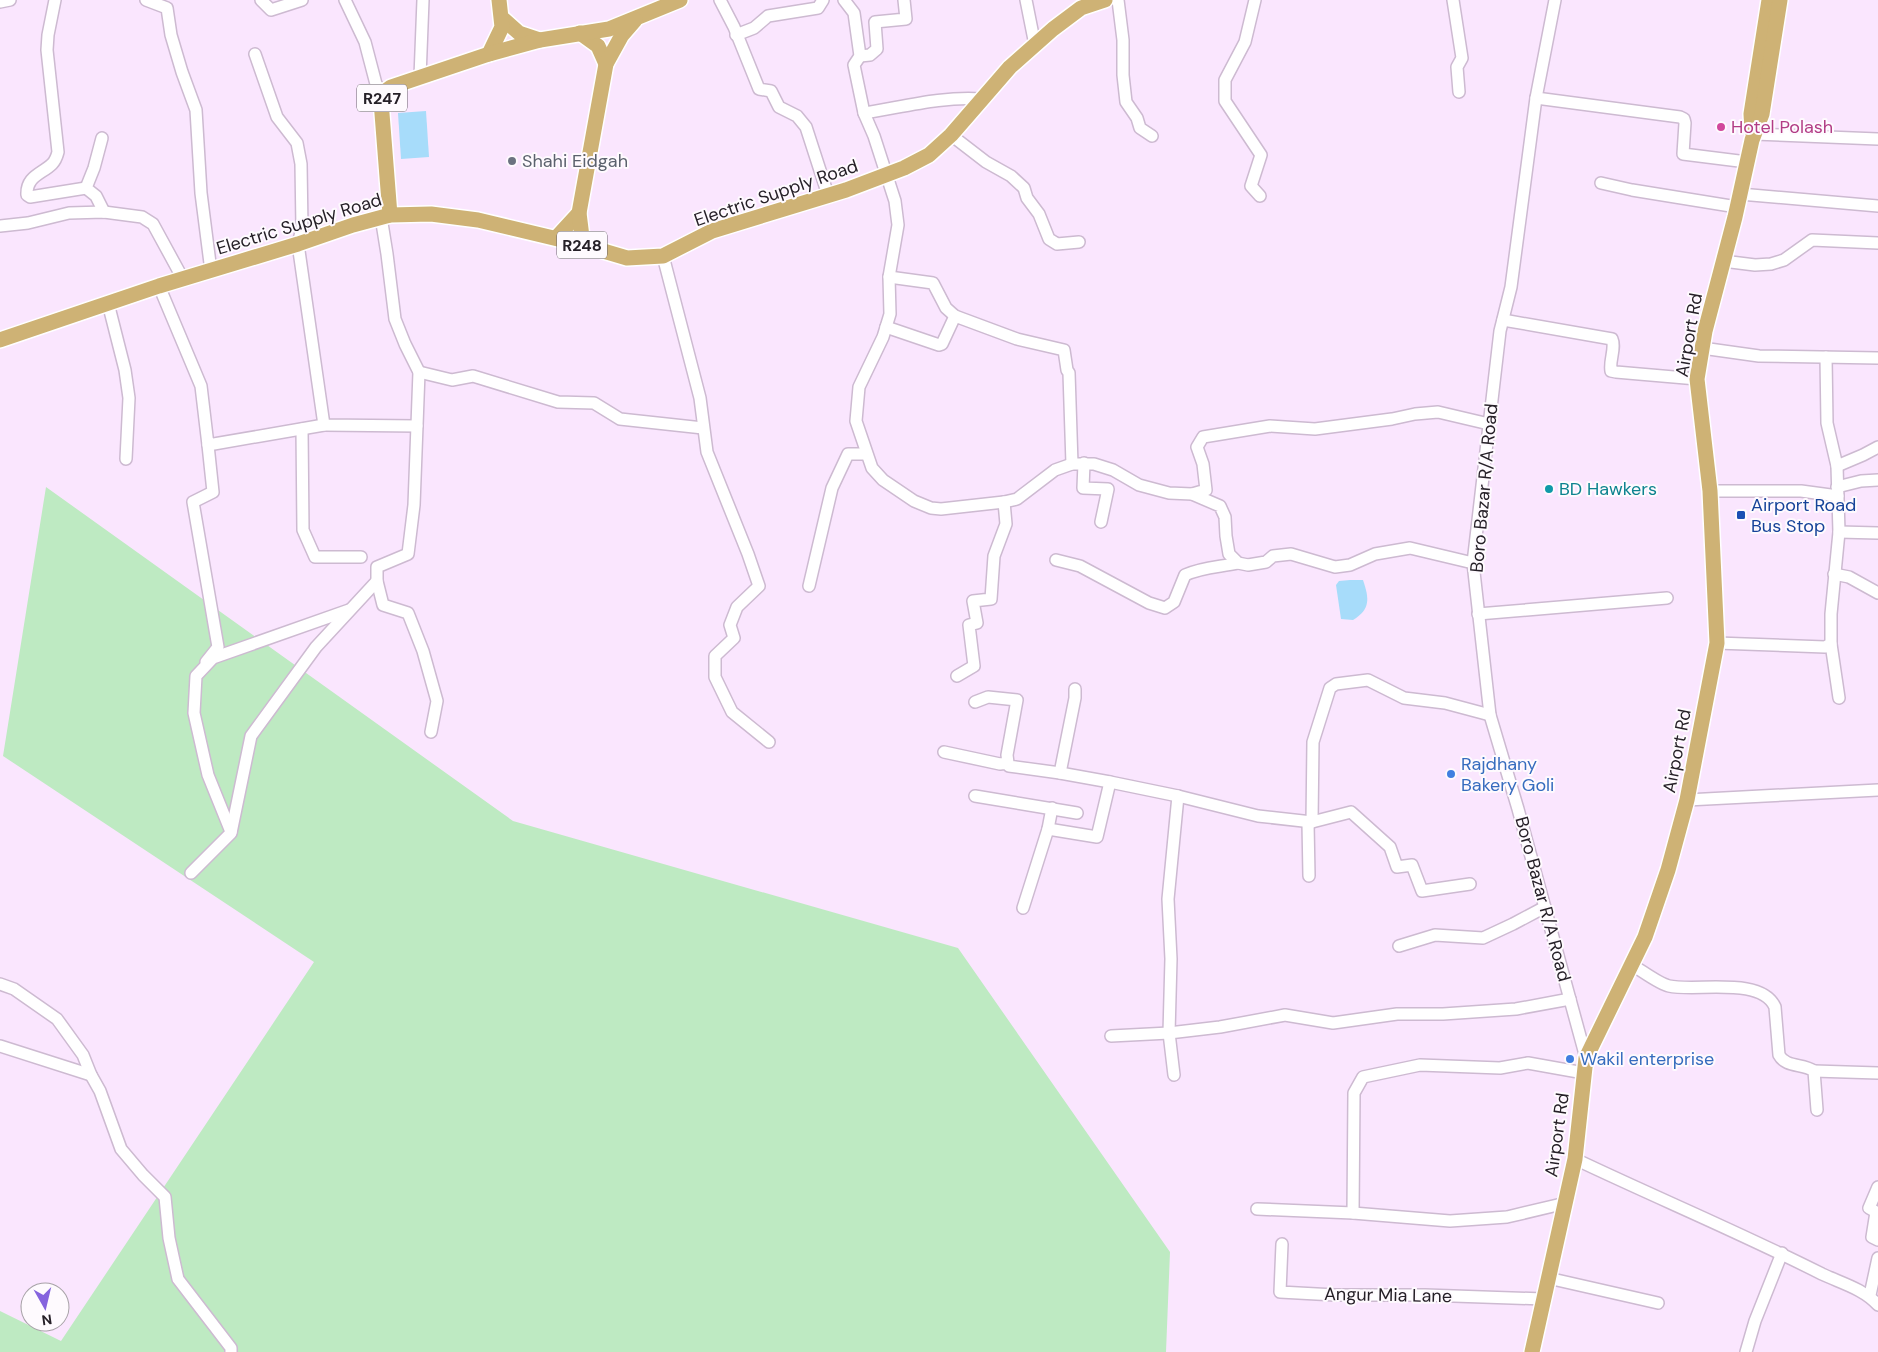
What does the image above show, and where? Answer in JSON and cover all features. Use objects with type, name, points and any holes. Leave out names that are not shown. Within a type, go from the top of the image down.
[{"type":"main road","points":[[489,54],[500,33],[502,18],[499,0]]},
{"type":"main road","points":[[489,54],[540,40],[609,29],[680,0]]},
{"type":"main road","name":"Electric Supply Road","points":[[0,340],[159,286],[385,216],[431,214],[478,220],[556,238],[628,258],[663,256],[712,231],[828,195],[904,168],[929,155],[950,135],[1010,67],[1053,29],[1081,8],[1105,0]]},
{"type":"main road","name":"Airport Rd","points":[[1754,137],[1752,114],[1769,0]]},
{"type":"main road","name":"Airport Rd","points":[[1532,1352],[1575,1159],[1585,1065],[1645,937],[1668,870],[1688,800],[1717,643],[1710,491],[1697,379],[1705,331],[1724,261],[1747,162],[1762,114],[1780,0]]},
{"type":"main road","points":[[502,18],[519,32],[540,40]]},
{"type":"main road","points":[[583,245],[579,213],[606,64],[622,35],[636,19]]},
{"type":"main road","points":[[580,33],[598,46],[606,64]]},
{"type":"main road","name":"R247","points":[[385,216],[381,102],[383,93],[391,87],[489,54]]},
{"type":"main road","points":[[556,238],[579,213]]},
{"type":"street","points":[[0,2],[10,0]]},
{"type":"street","points":[[55,0],[48,35],[48,50],[58,152],[52,164],[29,182],[27,194],[30,197],[86,188],[96,196],[104,212]]},
{"type":"street","points":[[146,0],[167,8],[171,35],[196,110],[201,193],[210,271]]},
{"type":"street","points":[[261,0],[272,10],[302,0]]},
{"type":"street","points":[[345,0],[365,42],[376,84],[383,93]]},
{"type":"street","points":[[420,77],[423,0]]},
{"type":"street","points":[[720,0],[759,89],[770,90],[780,107],[797,116],[806,127],[828,195]]},
{"type":"street","points":[[736,35],[754,28],[768,16],[818,8],[823,0]]},
{"type":"street","points":[[844,0],[854,13],[860,56],[854,65],[864,113],[887,174],[895,201],[898,225],[889,277],[890,314],[883,336],[859,387],[856,421],[872,468],[883,480],[914,500],[931,508],[941,509],[1017,499],[1055,470],[1072,464],[1084,463],[1113,470],[1139,485],[1170,494],[1192,494],[1206,490],[1203,464],[1197,447],[1203,437],[1270,426],[1315,429],[1438,412],[1490,424]]},
{"type":"street","points":[[860,56],[870,55],[877,49],[875,22],[906,19],[904,0]]},
{"type":"street","points":[[1026,0],[1035,45]]},
{"type":"street","points":[[1118,0],[1123,40],[1123,75],[1126,102],[1137,118],[1140,128],[1152,136]]},
{"type":"street","points":[[1255,0],[1245,42],[1225,80],[1225,101],[1261,155],[1251,186],[1260,196]]},
{"type":"street","points":[[1453,0],[1462,58],[1457,67],[1459,92]]},
{"type":"street","name":"Boro Bazar R/A Road","points":[[1555,0],[1536,98],[1511,287],[1500,331],[1473,563],[1490,715],[1570,999],[1585,1065]]},
{"type":"street","points":[[255,54],[277,117],[297,143],[301,164],[302,228],[298,244],[324,425]]},
{"type":"street","points":[[864,113],[961,97],[982,99]]},
{"type":"street","points":[[1536,98],[1680,117],[1684,119],[1685,123],[1683,154],[1747,162]]},
{"type":"street","points":[[950,135],[986,162],[1011,176],[1024,188],[1027,198],[1039,214],[1049,239],[1057,244],[1079,242]]},
{"type":"street","points":[[1754,137],[1878,139]]},
{"type":"street","points":[[86,188],[102,138]]},
{"type":"street","points":[[1601,183],[1632,190],[1739,200],[1878,206]]},
{"type":"street","points":[[0,226],[28,223],[69,213],[104,212],[142,217],[153,224],[183,279]]},
{"type":"street","points":[[385,216],[395,319],[419,372],[414,505],[408,554],[377,568],[377,581],[383,605],[408,613],[423,651],[437,701],[431,732]]},
{"type":"street","points":[[1724,261],[1755,265],[1771,264],[1784,260],[1812,240],[1878,243]]},
{"type":"street","points":[[663,256],[700,398],[707,452],[759,586],[737,607],[730,625],[734,638],[715,656],[715,676],[732,712],[769,742]]},
{"type":"street","points":[[889,277],[933,283],[946,308],[956,316],[1017,339],[1064,350],[1069,373],[1072,464]]},
{"type":"street","points":[[159,286],[201,386],[213,492],[193,502],[218,647],[196,676],[194,713],[208,775],[231,833]]},
{"type":"street","points":[[108,303],[125,370],[129,398],[126,459]]},
{"type":"street","points":[[886,326],[938,345],[942,344],[956,316]]},
{"type":"street","points":[[1503,320],[1612,338],[1614,343],[1610,366],[1611,370],[1616,372],[1697,379]]},
{"type":"street","points":[[1702,348],[1759,356],[1878,358]]},
{"type":"street","points":[[1826,357],[1827,423],[1837,466],[1839,532],[1831,614],[1831,644],[1839,698]]},
{"type":"street","points":[[419,372],[452,380],[473,376],[558,402],[594,403],[620,419],[703,428]]},
{"type":"street","points":[[208,445],[324,425],[417,426]]},
{"type":"street","points":[[302,429],[303,530],[315,557],[361,557]]},
{"type":"street","points":[[1837,466],[1878,447]]},
{"type":"street","points":[[809,586],[819,536],[832,488],[848,454],[866,454]]},
{"type":"street","points":[[1084,463],[1084,488],[1108,489],[1101,522]]},
{"type":"street","points":[[1710,491],[1800,490],[1837,492],[1861,481],[1878,480]]},
{"type":"street","points":[[1192,494],[1220,506],[1225,517],[1229,554],[1238,563]]},
{"type":"street","points":[[957,676],[974,666],[969,625],[976,623],[974,600],[991,598],[994,556],[1006,524],[1004,502]]},
{"type":"street","points":[[1839,532],[1878,533]]},
{"type":"street","points":[[1056,560],[1080,566],[1149,603],[1165,608],[1174,602],[1185,575],[1197,569],[1216,568],[1238,563],[1248,565],[1266,562],[1273,556],[1291,554],[1335,567],[1350,565],[1375,554],[1410,548],[1473,563]]},
{"type":"street","points":[[1834,574],[1849,577],[1878,593]]},
{"type":"street","points":[[191,872],[231,833],[251,736],[316,647],[377,581]]},
{"type":"street","points":[[1478,614],[1668,598]]},
{"type":"street","points":[[196,676],[213,658],[351,609]]},
{"type":"street","points":[[1717,643],[1825,647],[1831,644]]},
{"type":"street","points":[[1308,876],[1313,742],[1330,688],[1336,684],[1368,680],[1404,698],[1445,703],[1490,715]]},
{"type":"street","points":[[1060,773],[1075,698],[1075,688]]},
{"type":"street","points":[[975,702],[988,697],[1017,700],[1007,755],[1009,766],[1110,782],[1178,796],[1258,816],[1310,823],[1351,812],[1390,847],[1397,867],[1412,866],[1422,891],[1470,884]]},
{"type":"street","points":[[944,752],[1000,764],[1008,763]]},
{"type":"street","points":[[1048,829],[1097,837],[1110,782]]},
{"type":"street","points":[[1688,800],[1878,790]]},
{"type":"street","points":[[975,796],[1077,813]]},
{"type":"street","points":[[1174,1075],[1169,1033],[1171,959],[1168,899],[1178,796]]},
{"type":"street","points":[[1023,908],[1048,829],[1052,808]]},
{"type":"street","points":[[1399,946],[1436,935],[1483,938],[1545,907]]},
{"type":"street","points":[[1632,965],[1668,986],[1724,987],[1755,991],[1765,996],[1775,1007],[1779,1055],[1782,1060],[1788,1063],[1808,1066],[1814,1071],[1878,1073]]},
{"type":"street","points":[[0,984],[14,989],[57,1019],[83,1055],[100,1091],[121,1149],[164,1197],[169,1238],[178,1279],[231,1348],[231,1352]]},
{"type":"street","points":[[1111,1036],[1169,1033],[1220,1027],[1285,1015],[1333,1024],[1397,1014],[1443,1014],[1516,1009],[1570,999]]},
{"type":"street","points":[[0,1046],[91,1075]]},
{"type":"street","points":[[1354,1213],[1354,1093],[1363,1076],[1420,1065],[1500,1068],[1528,1063],[1585,1065]]},
{"type":"street","points":[[1814,1071],[1816,1110]]},
{"type":"street","points":[[1575,1159],[1656,1198],[1782,1254],[1840,1283],[1870,1295],[1878,1305]]},
{"type":"street","points":[[1878,1187],[1869,1208],[1877,1212],[1872,1238],[1878,1240]]},
{"type":"street","points":[[1257,1209],[1354,1213],[1450,1221],[1507,1217],[1566,1203]]},
{"type":"street","name":"Angur Mia Lane","points":[[1282,1244],[1280,1292],[1335,1295],[1425,1295],[1543,1299]]},
{"type":"street","points":[[1746,1352],[1755,1321],[1782,1254]]},
{"type":"street","points":[[1870,1295],[1878,1258]]},
{"type":"street","points":[[1548,1278],[1658,1303]]},
{"type":"green space","points":[[46,487],[513,821],[958,948],[1170,1252],[1166,1352],[0,1352],[0,1311],[20,1321],[20,1332],[43,1332],[61,1341],[67,1332],[70,1332],[70,1328],[314,962],[3,756]]},
{"type":"water","points":[[426,111],[429,157],[401,159],[398,113]]},
{"type":"water","points":[[1363,580],[1367,598],[1366,607],[1363,612],[1353,620],[1341,619],[1336,585],[1339,581]]},
{"type":"place","name":"Hotel Polash","points":[[1721,127]]},
{"type":"place","name":"Shahi Eidgah","points":[[512,161]]},
{"type":"place","name":"BD Hawkers","points":[[1549,489]]},
{"type":"place","name":"Airport Road Bus Stop","points":[[1741,515]]},
{"type":"place","name":"Rajdhany Bakery Goli","points":[[1451,774]]},
{"type":"place","name":"Wakil enterprise","points":[[1570,1059]]}]
